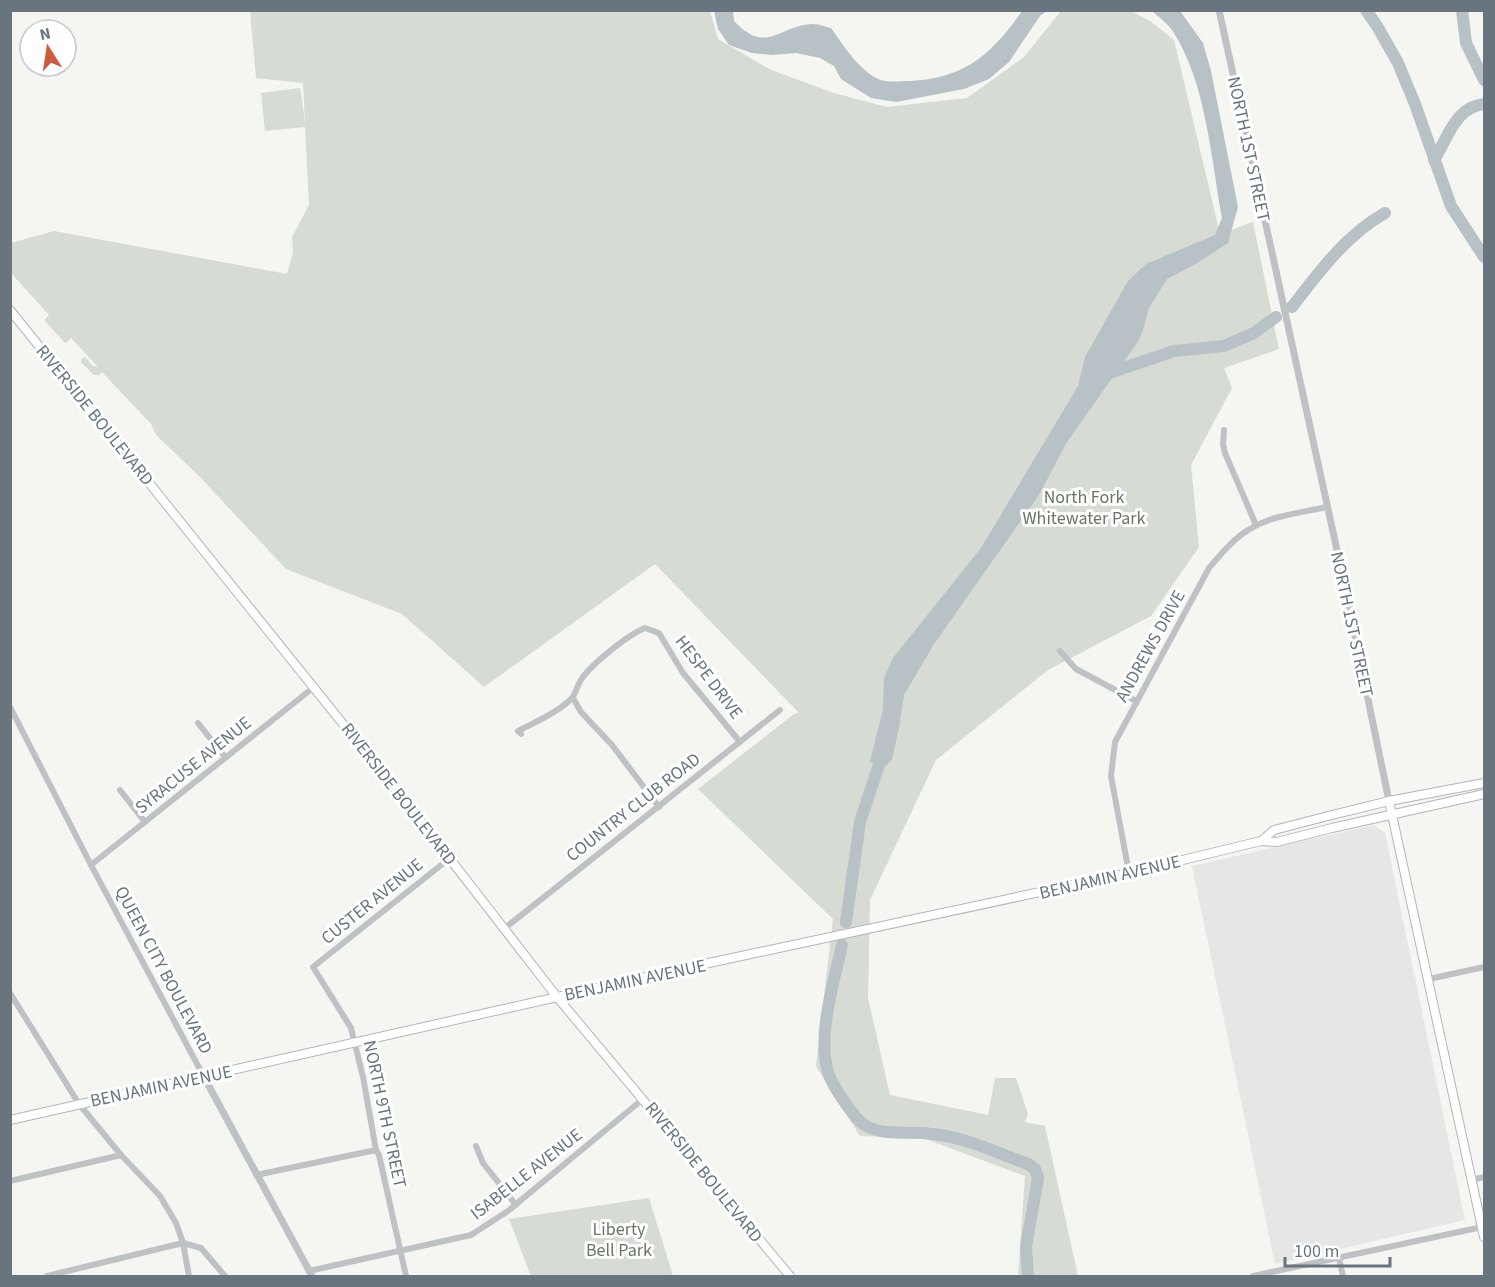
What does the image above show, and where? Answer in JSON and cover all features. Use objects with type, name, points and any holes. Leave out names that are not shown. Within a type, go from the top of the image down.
[{"type":"main road","name":"RIVERSIDE BOULEVARD","points":[[10,310],[314,687],[557,997],[790,1276]]},
{"type":"main road","name":"BENJAMIN AVENUE","points":[[1261,841],[1274,830],[1389,801],[1485,783]]},
{"type":"main road","name":"BENJAMIN AVENUE","points":[[10,1120],[557,997],[1129,873],[1261,841],[1277,842],[1485,794]]},
{"type":"main road","name":"NORTH 1ST STREET","points":[[1389,801],[1485,1237]]},
{"type":"street","name":"NORTH 1ST STREET","points":[[1219,10],[1389,801]]},
{"type":"street","points":[[1224,430],[1225,453],[1256,525]]},
{"type":"street","name":"ANDREWS DRIVE","points":[[1129,873],[1111,776],[1115,742],[1136,701],[1209,568],[1223,552],[1247,530],[1256,525],[1326,507]]},
{"type":"street","name":"HESPE DRIVE","points":[[573,698],[581,679],[618,644],[633,633],[648,628],[659,633],[683,673],[740,742]]},
{"type":"street","points":[[1060,651],[1076,669],[1136,701]]},
{"type":"street","name":"SYRACUSE AVENUE","points":[[91,865],[314,687]]},
{"type":"street","points":[[521,734],[518,731],[562,708],[573,698],[581,712],[612,745],[659,807]]},
{"type":"street","name":"QUEEN CITY BOULEVARD","points":[[10,707],[91,865],[310,1274]]},
{"type":"street","name":"COUNTRY CLUB ROAD","points":[[505,928],[780,710]]},
{"type":"street","points":[[198,723],[225,757]]},
{"type":"street","points":[[120,790],[145,822]]},
{"type":"street","name":"CUSTER AVENUE","points":[[313,967],[450,858]]},
{"type":"street","name":"NORTH 9TH STREET","points":[[313,967],[351,1028],[363,1077],[376,1150],[406,1276]]},
{"type":"street","points":[[1429,980],[1485,967]]},
{"type":"street","points":[[10,993],[79,1104],[121,1155],[160,1196],[176,1223],[183,1243],[189,1276]]},
{"type":"street","name":"ISABELLE AVENUE","points":[[310,1274],[471,1235],[516,1205],[643,1099]]},
{"type":"street","points":[[476,1146],[483,1163],[516,1205]]},
{"type":"street","points":[[256,1175],[376,1150]]},
{"type":"street","points":[[10,1181],[121,1155]]},
{"type":"street","points":[[1472,1180],[1485,1178]]},
{"type":"street","points":[[1253,1276],[1482,1227]]},
{"type":"street","points":[[47,1276],[75,1274],[183,1243],[201,1248],[225,1276]]},
{"type":"street","points":[[1339,1258],[1343,1276]]},
{"type":"shaded area","points":[[714,11],[733,11],[734,21],[745,31],[765,38],[813,24],[831,28],[852,57],[871,75],[894,82],[929,79],[962,69],[1000,40],[1022,11],[1047,11],[1040,16],[1009,62],[989,79],[964,89],[896,102],[871,98],[841,79],[834,66],[820,58],[796,53],[773,55],[752,53],[729,45],[718,29]]},
{"type":"shaded area","points":[[1152,11],[1180,11],[1203,43],[1211,71],[1238,207],[1228,243],[1167,279],[1149,308],[1137,343],[1067,442],[1039,495],[934,644],[904,695],[892,759],[886,766],[870,762],[883,709],[884,678],[893,658],[981,548],[1078,386],[1085,357],[1128,281],[1146,264],[1215,235],[1222,218],[1206,121],[1193,72],[1172,30]]},
{"type":"shaded area","points":[[1374,825],[1385,833],[1465,1220],[1275,1264],[1192,866]]},
{"type":"green space","name":"North Fork Whitewater Park","points":[[250,11],[710,11],[718,39],[771,70],[834,93],[887,107],[967,98],[1024,57],[1061,11],[1131,11],[1150,21],[1174,40],[1220,234],[1253,222],[1279,349],[1224,368],[1232,388],[1191,465],[1199,547],[1151,616],[1048,670],[936,760],[870,900],[868,998],[890,1095],[988,1115],[995,1078],[1016,1078],[1028,1114],[1025,1122],[1045,1126],[1078,1276],[1018,1276],[1025,1176],[923,1138],[860,1136],[816,1066],[833,919],[698,789],[794,714],[799,713],[655,564],[484,687],[402,614],[286,569],[199,476],[156,435],[151,424],[102,372],[94,375],[81,362],[85,357],[93,366],[98,367],[71,338],[66,343],[64,342],[45,321],[49,315],[11,273],[11,243],[54,231],[287,274],[293,252],[292,237],[309,205],[305,127],[265,131],[261,93],[300,88],[305,121],[303,83],[256,78]]},
{"type":"green space","name":"Liberty Bell Park","points":[[649,1198],[673,1276],[531,1276],[509,1219]]},
{"type":"waterway","points":[[1366,10],[1398,63],[1451,206],[1484,257]]},
{"type":"waterway","points":[[1462,10],[1466,43],[1484,80]]},
{"type":"waterway","points":[[1434,160],[1459,117],[1474,106],[1484,104]]},
{"type":"waterway","points":[[1292,307],[1346,243],[1385,213]]},
{"type":"waterway","points":[[1103,375],[1174,351],[1224,346],[1254,333],[1276,317]]},
{"type":"waterway","points":[[846,922],[860,822],[884,750]]},
{"type":"waterway","points":[[842,945],[825,1025],[825,1058],[833,1084],[856,1117],[875,1130],[957,1138],[1028,1164],[1035,1169],[1038,1178],[1026,1247],[1028,1276]]}]
